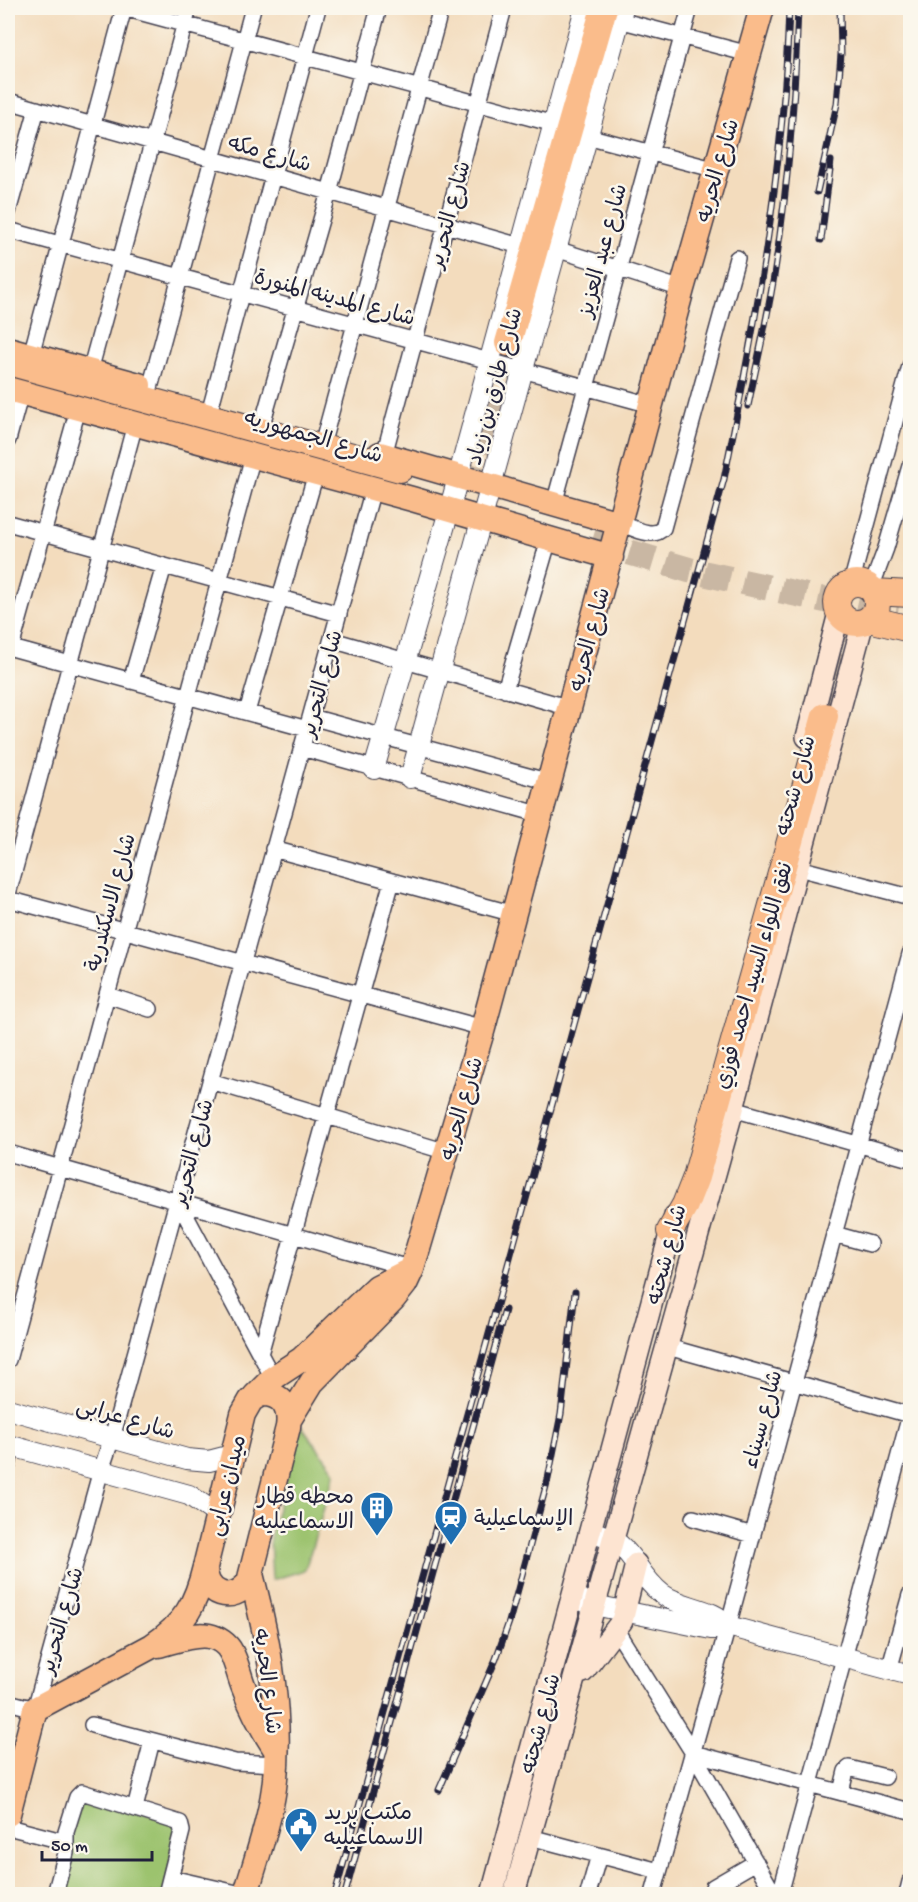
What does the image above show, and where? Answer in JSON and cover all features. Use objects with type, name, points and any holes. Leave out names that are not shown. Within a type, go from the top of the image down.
[{"type":"highway","points":[[508,344],[615,12]]},
{"type":"highway","name":"شارع الجمهوريه","points":[[19,359],[397,476]]},
{"type":"highway","name":"شارع الجمهوريه","points":[[12,388],[397,476]]},
{"type":"highway","points":[[865,588],[877,606],[866,620]]},
{"type":"highway","points":[[865,588],[910,596],[905,611],[908,629],[866,620],[849,622],[839,613],[837,603],[839,593],[865,588]]},
{"type":"highway","name":"نفق اللواء السيد احمد فوزي","points":[[670,1231],[685,1205],[696,1177],[825,716]]},
{"type":"main road","name":"شارع الحريه","points":[[290,1418],[312,1382],[394,1298],[405,1284],[412,1269],[483,1028],[682,289],[762,8]]},
{"type":"main road","name":"شارع الجمهوريه","points":[[8,349],[19,359],[90,371],[324,438],[397,476],[449,511],[610,557]]},
{"type":"main road","name":"شارع الجمهوريه","points":[[12,388],[78,409],[316,473],[458,477],[620,523]]},
{"type":"main road","name":"شارع شحته","points":[[492,1894],[670,1231],[774,860],[839,613]]},
{"type":"main road","name":"شارع شحته","points":[[514,1894],[668,1347],[849,674],[866,620]]},
{"type":"main road","points":[[825,667],[836,666],[849,674]]},
{"type":"main road","points":[[255,1396],[273,1378],[302,1359],[377,1287],[412,1269]]},
{"type":"main road","points":[[255,1396],[267,1394],[278,1398],[286,1406],[290,1418]]},
{"type":"main road","name":"ميدان عرابى","points":[[255,1396],[243,1414],[205,1567],[208,1583],[221,1593],[237,1593],[249,1582],[290,1418]]},
{"type":"main road","points":[[574,1685],[621,1620],[636,1564]]},
{"type":"main road","points":[[35,1709],[167,1636],[191,1609],[199,1592],[205,1567]]},
{"type":"main road","name":"شارع الحريه","points":[[246,1894],[269,1815],[277,1758],[275,1697],[259,1604],[251,1574]]},
{"type":"main road","points":[[152,1646],[197,1636],[217,1639],[226,1645],[232,1653],[256,1716],[277,1758]]},
{"type":"main road","name":"شارع التحرير","points":[[8,1814],[35,1709]]},
{"type":"street","points":[[19,359],[60,244],[124,8],[554,124]]},
{"type":"street","points":[[90,371],[189,8]]},
{"type":"street","points":[[150,388],[253,8]]},
{"type":"street","points":[[211,406],[318,8]]},
{"type":"street","points":[[263,421],[379,8]]},
{"type":"street","points":[[324,438],[441,8]]},
{"type":"street","name":"شارع التحرير","points":[[35,1709],[178,1201],[339,614],[397,476],[414,341],[504,8]]},
{"type":"street","name":"شارع طارق بن زياد","points":[[374,769],[449,511],[585,8]]},
{"type":"street","name":"شارع عبد العزيز","points":[[554,504],[690,8]]},
{"type":"street","points":[[615,12],[682,36],[749,54]]},
{"type":"street","name":"شارع طارق بن زياد","points":[[410,778],[587,136],[615,12]]},
{"type":"street","name":"شارع مكه","points":[[8,101],[520,246]]},
{"type":"street","points":[[8,212],[37,109]]},
{"type":"street","points":[[587,136],[717,170]]},
{"type":"street","name":"شارع المدينه المنورة","points":[[8,230],[651,405]]},
{"type":"street","points":[[556,249],[682,289]]},
{"type":"street","points":[[620,523],[653,534],[663,528],[737,258]]},
{"type":"street","points":[[865,588],[910,366]]},
{"type":"street","points":[[8,440],[12,388]]},
{"type":"street","points":[[78,409],[9,648],[247,712],[383,736],[550,782]]},
{"type":"street","points":[[8,894],[135,424]]},
{"type":"street","name":"شارع الاسكندرية","points":[[8,1360],[253,456]]},
{"type":"street","points":[[865,588],[886,548],[910,466]]},
{"type":"street","points":[[247,712],[316,473]]},
{"type":"street","points":[[8,523],[339,614]]},
{"type":"street","points":[[505,690],[549,539]]},
{"type":"street","points":[[131,681],[164,566]]},
{"type":"street","points":[[332,640],[570,708]]},
{"type":"street","points":[[302,748],[542,815]]},
{"type":"street","points":[[273,849],[514,914]]},
{"type":"street","points":[[798,867],[910,897]]},
{"type":"street","points":[[260,1354],[392,881]]},
{"type":"street","points":[[8,899],[483,1028]]},
{"type":"street","name":"شارع سيناء","points":[[653,1894],[910,954]]},
{"type":"street","points":[[107,995],[150,1009]]},
{"type":"street","points":[[210,1081],[447,1152]]},
{"type":"street","points":[[733,1109],[910,1159]]},
{"type":"street","points":[[8,1153],[412,1269]]},
{"type":"street","points":[[178,1201],[273,1378]]},
{"type":"street","points":[[834,1234],[870,1244]]},
{"type":"street","points":[[668,1347],[910,1415],[780,1894]]},
{"type":"street","name":"شارع عرابى","points":[[8,1409],[187,1459],[209,1461],[232,1455]]},
{"type":"street","points":[[9,1452],[101,1470],[189,1495],[219,1515]]},
{"type":"street","points":[[693,1518],[753,1535]]},
{"type":"street","points":[[590,1532],[613,1539],[627,1550],[648,1582],[665,1596],[684,1606],[719,1617],[728,1626],[910,1676]]},
{"type":"street","points":[[573,1595],[621,1620],[711,1629],[728,1626]]},
{"type":"street","points":[[889,1670],[910,1595]]},
{"type":"street","points":[[621,1620],[693,1753],[774,1894]]},
{"type":"street","points":[[8,1702],[35,1709]]},
{"type":"street","points":[[92,1725],[235,1762],[277,1758]]},
{"type":"street","points":[[135,1808],[152,1740]]},
{"type":"street","points":[[693,1753],[910,1811]]},
{"type":"street","points":[[841,1792],[846,1771],[849,1768],[885,1777]]},
{"type":"street","points":[[55,1894],[66,1853],[66,1832],[77,1797],[82,1792],[177,1820],[182,1827],[166,1894]]},
{"type":"street","points":[[8,1827],[66,1842]]},
{"type":"street","points":[[530,1837],[659,1871]]},
{"type":"street","points":[[588,1894],[599,1856]]},
{"type":"street","points":[[713,1887],[756,1862]]},
{"type":"street","points":[[171,1878],[241,1894]]},
{"type":"street","points":[[907,1894],[910,1882]]},
{"type":"green space","points":[[301,1425],[335,1472],[305,1570],[272,1580],[270,1537]]},
{"type":"green space","points":[[77,1797],[177,1820],[166,1894],[55,1894]]},
{"type":"tunnel","points":[[472,490],[473,467],[508,343]]},
{"type":"tunnel","points":[[592,541],[689,570],[897,616]]},
{"type":"tunnel","points":[[825,716],[844,645],[846,616],[843,604]]},
{"type":"railway","points":[[335,1894],[724,479],[767,245],[781,127],[789,8]]},
{"type":"railway","points":[[748,406],[779,243],[793,108],[798,8]]},
{"type":"railway","points":[[817,192],[837,104],[841,54],[840,8]]},
{"type":"railway","points":[[821,240],[831,161]]},
{"type":"railway","points":[[439,1790],[496,1659],[509,1622],[548,1479],[561,1414],[575,1292]]},
{"type":"railway","points":[[345,1894],[505,1310]]},
{"type":"place","name":"محطه قطار الاسماعيليه","points":[[377,1537]]},
{"type":"place","name":"الإسماعيلية","points":[[451,1546]]},
{"type":"place","name":"مكتب بريد الاسماعيليه","points":[[301,1853]]}]
